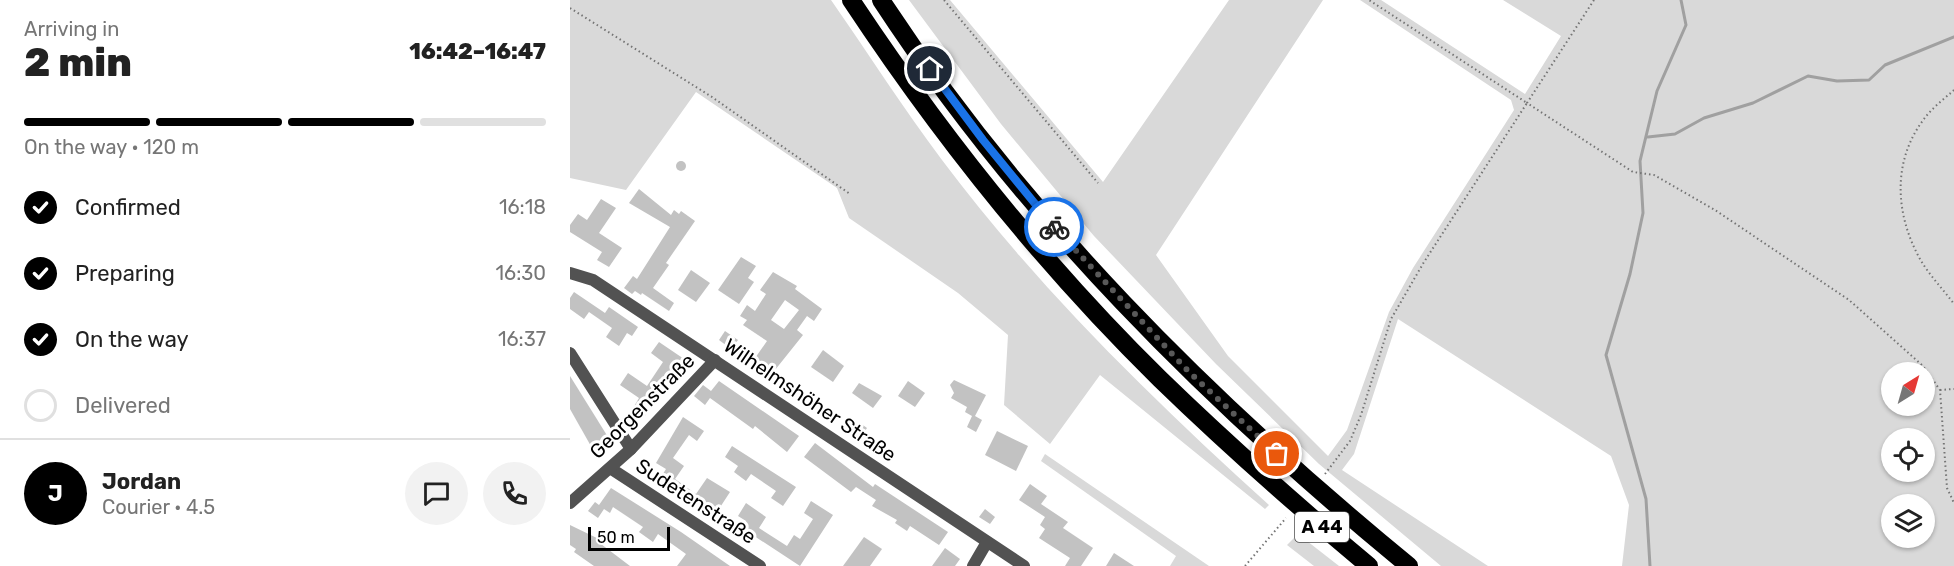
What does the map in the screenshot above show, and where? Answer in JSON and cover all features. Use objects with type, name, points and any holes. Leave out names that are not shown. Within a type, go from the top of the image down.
[{"type":"highway","name":"A 44","points":[[851,0],[962,155],[1056,269],[1159,378],[1275,487],[1369,566]]},
{"type":"highway","name":"A 44","points":[[881,0],[983,140],[1073,251],[1189,372],[1277,454],[1409,566]]},
{"type":"street","name":"Wilhelmshöher Straße","points":[[570,273],[593,280],[1024,566]]},
{"type":"street","points":[[570,353],[632,449]]},
{"type":"street","name":"Georgenstraße","points":[[570,503],[632,449],[715,360]]},
{"type":"street","name":"Sudetenstraße","points":[[610,468],[760,566]]},
{"type":"street","points":[[973,566],[987,542]]},
{"type":"path","points":[[944,0],[1098,183]]},
{"type":"path","points":[[1369,0],[1633,172],[1654,175],[1715,210],[1849,300],[1923,366],[1940,390],[1947,488],[1954,503]]},
{"type":"path","points":[[1325,474],[1350,441],[1361,415],[1392,319],[1424,262],[1594,0]]},
{"type":"path","points":[[570,8],[712,97],[850,194]]},
{"type":"path","points":[[1954,90],[1925,118],[1905,150],[1900,170],[1900,193],[1908,230],[1921,260],[1954,304]]},
{"type":"path","points":[[1940,390],[1954,389]]},
{"type":"path","points":[[1245,566],[1286,518]]},
{"type":"shaded area","points":[[570,0],[831,0],[942,160],[1017,253],[1139,383],[1269,505],[1265,509],[1100,375],[1050,444],[1004,405],[1008,335],[958,293],[849,218],[837,188],[696,92],[626,190],[570,178]]},
{"type":"shaded area","points":[[909,0],[950,0],[1103,182],[1229,0],[1323,0],[1156,255],[1228,356],[1328,456],[1347,430],[1389,312],[1413,268],[1514,110],[1511,100],[1360,0],[1381,0],[1525,94],[1561,36],[1503,0],[1954,0],[1954,566],[1622,566],[1629,505],[1611,456],[1398,319],[1354,454],[1342,470],[1488,566],[1441,566],[1319,464],[1216,364],[1094,236],[1001,124]]},
{"type":"shaded area","points":[[1045,454],[1209,566],[1170,566],[1176,556],[1041,461]]},
{"type":"shaded area","points":[[1298,534],[1339,566],[1314,566],[1287,545]]},
{"type":"building","points":[[681,161],[685,162],[685,170],[681,171],[677,170],[676,166],[677,162]]},
{"type":"building","points":[[639,189],[671,215],[674,210],[679,214],[681,211],[695,221],[666,263],[669,265],[653,288],[674,303],[669,311],[642,293],[641,295],[635,291],[632,294],[624,288],[633,276],[637,279],[670,227],[629,203]]},
{"type":"building","points":[[601,199],[616,208],[599,233],[622,248],[609,267],[597,260],[602,252],[570,232],[570,225],[578,214],[587,220]]},
{"type":"building","points":[[741,257],[756,266],[748,278],[754,282],[739,304],[718,290]]},
{"type":"building","points":[[691,270],[710,283],[696,302],[678,290]]},
{"type":"building","points":[[773,272],[797,286],[795,289],[822,309],[814,321],[807,316],[797,330],[803,335],[771,375],[753,361],[767,341],[743,325],[747,320],[740,316],[747,305],[755,311],[766,294],[760,290]],"holes":[[[785,300],[799,310],[784,329],[771,320]]]},
{"type":"building","points":[[574,292],[605,313],[609,307],[638,327],[632,336],[627,333],[619,346],[606,337],[612,328],[589,312],[584,319],[570,309],[570,298]]},
{"type":"building","points":[[725,331],[738,340],[731,349],[719,340]]},
{"type":"building","points":[[659,342],[687,361],[680,373],[676,370],[645,416],[633,408],[639,398],[620,385],[628,373],[647,386],[663,362],[651,353]]},
{"type":"building","points":[[823,350],[844,366],[833,382],[811,367]]},
{"type":"building","points":[[570,376],[608,437],[592,448],[570,409]]},
{"type":"building","points":[[954,380],[986,395],[975,416],[982,420],[976,432],[967,427],[972,416],[965,412],[967,407],[951,398],[954,393],[950,385]]},
{"type":"building","points":[[719,381],[799,436],[787,452],[755,426],[753,429],[710,398],[705,405],[694,396],[703,385],[711,391]]},
{"type":"building","points":[[908,381],[925,393],[915,407],[898,396]]},
{"type":"building","points":[[859,383],[882,396],[873,408],[852,393]]},
{"type":"building","points":[[810,392],[819,398],[813,406],[804,400]]},
{"type":"building","points":[[683,417],[704,431],[697,441],[689,435],[673,458],[684,466],[675,479],[696,494],[707,478],[730,492],[717,512],[696,498],[691,505],[667,488],[670,483],[661,477],[666,469],[656,463]]},
{"type":"building","points":[[860,423],[867,428],[861,437],[854,432]]},
{"type":"building","points":[[997,431],[1028,446],[1016,471],[985,455]]},
{"type":"building","points":[[815,443],[873,487],[875,484],[948,532],[939,545],[910,526],[907,531],[895,523],[897,520],[872,506],[876,500],[856,487],[851,492],[804,457]]},
{"type":"building","points":[[732,446],[796,487],[783,506],[771,498],[776,491],[751,474],[746,481],[734,472],[738,466],[725,457]]},
{"type":"building","points":[[1030,484],[1047,496],[1041,504],[1068,522],[1063,528],[1093,548],[1081,566],[1065,566],[1070,558],[1039,538],[1045,529],[1040,525],[1045,517],[1019,500]]},
{"type":"building","points":[[611,488],[730,566],[677,566],[686,554],[658,534],[653,542],[639,532],[643,527],[613,507],[610,513],[604,509],[598,518],[588,511],[595,502],[599,505]]},
{"type":"building","points":[[811,501],[833,515],[800,566],[742,528],[746,521],[738,516],[746,503],[766,517],[759,528],[787,546],[794,535],[800,539],[813,519],[804,513]]},
{"type":"building","points":[[985,509],[995,517],[990,524],[979,517]]},
{"type":"building","points":[[570,525],[603,541],[601,544],[630,566],[594,566],[574,552],[576,549],[570,545]]},
{"type":"building","points":[[864,537],[882,549],[870,566],[843,566]]},
{"type":"building","points":[[945,548],[960,559],[955,566],[932,566]]},
{"type":"building","points":[[1114,553],[1134,566],[1106,566]]},
{"type":"waterway","points":[[1650,566],[1646,499],[1606,355],[1630,274],[1643,213],[1640,161],[1657,91],[1686,25],[1681,0]]},
{"type":"waterway","points":[[1648,137],[1675,134],[1704,118],[1753,103],[1808,76],[1837,81],[1869,80],[1885,65],[1954,37]]},
{"type":"way so far","points":[[1054,227],[1073,251],[1189,372],[1277,454]]},
{"type":"route","points":[[930,69],[983,140],[1054,227]]}]
